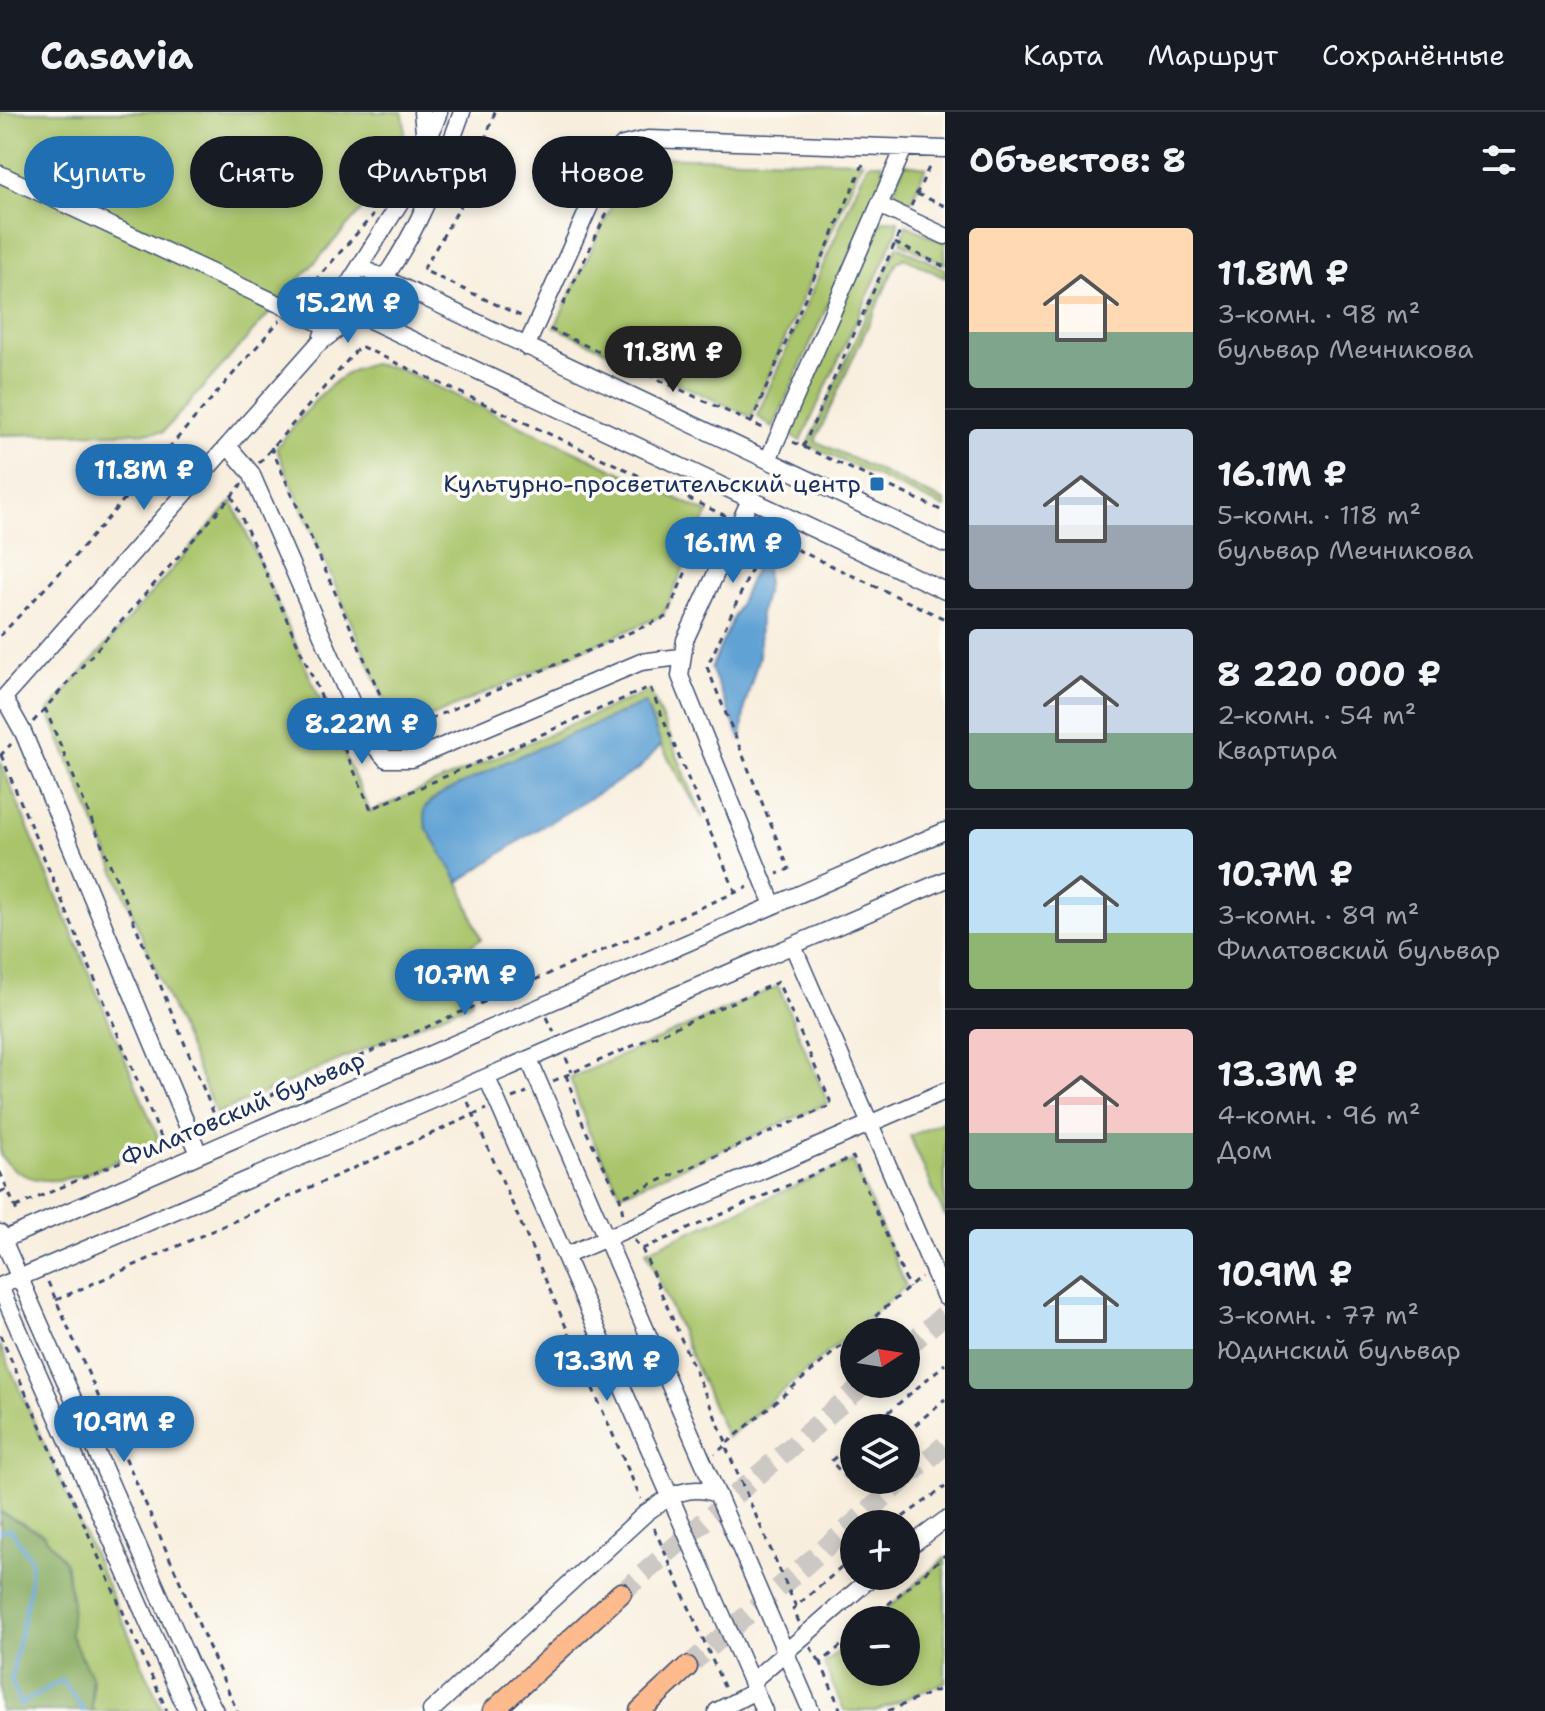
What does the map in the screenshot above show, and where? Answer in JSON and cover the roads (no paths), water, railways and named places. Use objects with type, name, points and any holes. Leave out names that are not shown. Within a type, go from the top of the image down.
[{"type":"main road","points":[[493,1711],[621,1593]]},
{"type":"main road","points":[[640,1711],[687,1667]]},
{"type":"street","points":[[422,112],[424,136]]},
{"type":"street","points":[[431,136],[439,112]]},
{"type":"street","points":[[199,1154],[23,732],[2,700],[316,346],[354,314],[383,278],[423,211],[462,112]]},
{"type":"street","points":[[526,347],[611,159],[630,142],[648,139],[945,149]]},
{"type":"street","points":[[768,460],[904,148]]},
{"type":"street","points":[[0,174],[328,327]]},
{"type":"street","points":[[879,205],[945,236]]},
{"type":"street","points":[[316,346],[328,327],[336,304],[399,208]]},
{"type":"street","points":[[362,268],[945,544]]},
{"type":"street","points":[[336,304],[945,591]]},
{"type":"street","points":[[228,446],[251,473],[367,738],[386,759],[412,759],[641,662],[680,657]]},
{"type":"street","points":[[750,500],[680,657],[682,683],[773,905]]},
{"type":"street","name":"Филатовский бульвар","points":[[1,1238],[945,831]]},
{"type":"street","points":[[187,1711],[0,1286],[945,880]]},
{"type":"street","points":[[793,946],[945,1297]]},
{"type":"street","points":[[529,1060],[811,1711]]},
{"type":"street","points":[[487,1078],[764,1711]]},
{"type":"street","points":[[565,1256],[945,1091]]},
{"type":"street","points":[[1,1238],[190,1664],[215,1711]]},
{"type":"street","points":[[431,1711],[647,1512],[670,1496],[696,1489],[718,1495]]},
{"type":"street","points":[[920,1539],[945,1520]]},
{"type":"street","points":[[724,1708],[753,1687],[785,1651],[857,1590]]},
{"type":"water","points":[[765,546],[767,585],[760,613],[759,656],[745,705],[741,741],[711,668]]},
{"type":"water","points":[[645,703],[661,745],[639,769],[525,837],[459,882],[426,827],[424,809],[438,796],[506,762]]},
{"type":"waterway","points":[[0,1531],[11,1529],[31,1560],[29,1592],[11,1678],[20,1705],[62,1680],[84,1711]]},
{"type":"tunnel","points":[[920,1336],[945,1314]]},
{"type":"tunnel","points":[[621,1593],[848,1398]]},
{"type":"tunnel","points":[[920,1466],[945,1445]]},
{"type":"tunnel","points":[[687,1667],[888,1494]]},
{"type":"place","name":"Культурно-просветительский центр","points":[[877,484]]}]
